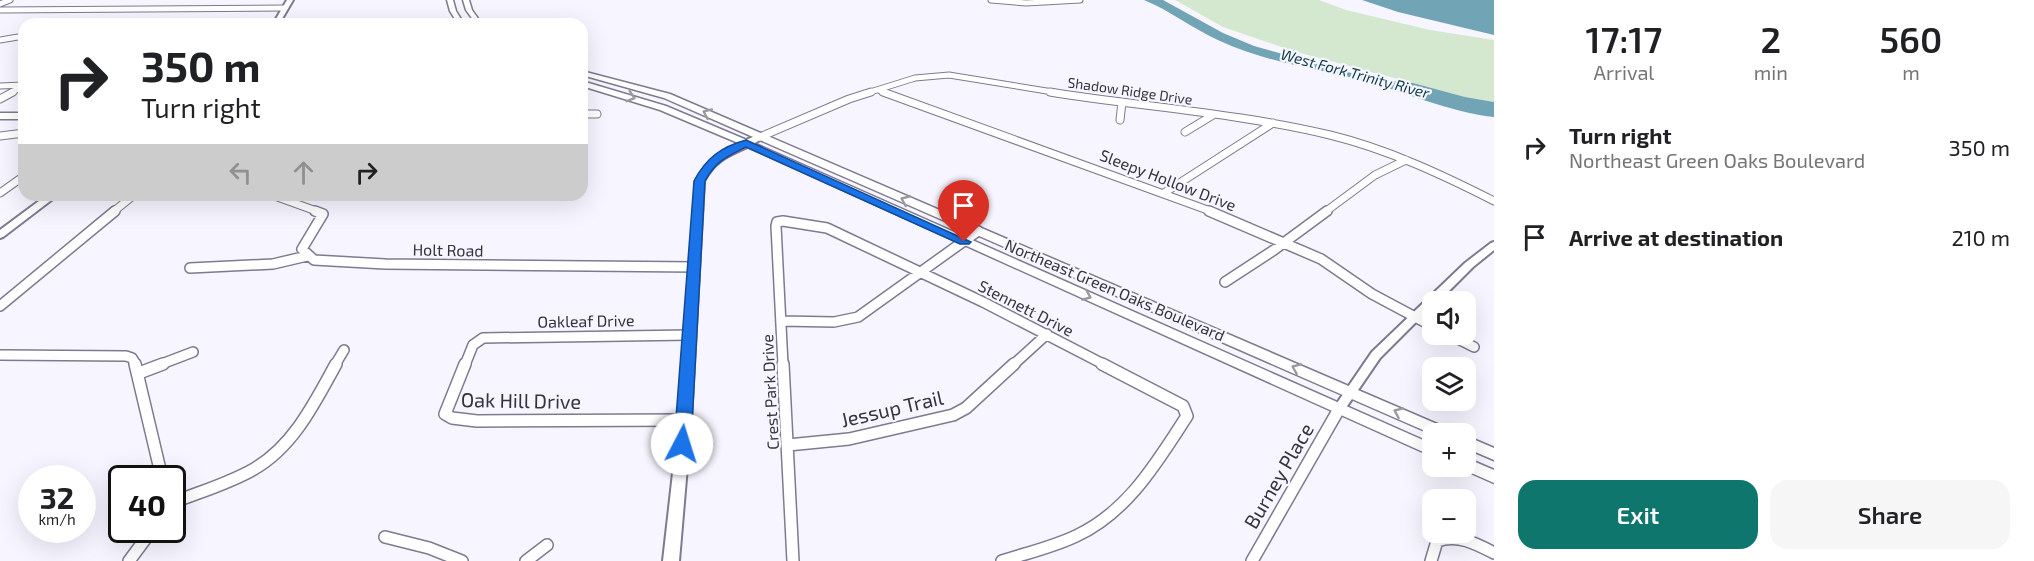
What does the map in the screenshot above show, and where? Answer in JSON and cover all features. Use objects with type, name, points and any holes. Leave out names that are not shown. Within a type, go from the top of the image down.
[{"type":"main road","points":[[450,0],[457,18]]},
{"type":"main road","points":[[466,0],[475,18]]},
{"type":"main road","name":"Northeast Green Oaks Boulevard","points":[[588,75],[667,96],[1422,423]]},
{"type":"main road","name":"Northeast Green Oaks Boulevard","points":[[588,85],[663,108],[746,143],[1422,446]]},
{"type":"main road","points":[[0,109],[18,109]]},
{"type":"main road","points":[[0,116],[18,116]]},
{"type":"main road","points":[[1476,446],[1494,454]]},
{"type":"main road","points":[[1476,469],[1494,477]]},
{"type":"street","points":[[0,4],[10,0]]},
{"type":"street","points":[[228,9],[241,0]]},
{"type":"street","points":[[279,18],[290,0]]},
{"type":"street","points":[[991,0],[1026,3],[1080,0]]},
{"type":"street","points":[[70,10],[87,1]]},
{"type":"street","points":[[150,9],[164,1]]},
{"type":"street","points":[[0,10],[285,8]]},
{"type":"street","points":[[0,40],[18,37]]},
{"type":"street","name":"Shadow Ridge Drive","points":[[760,137],[849,99],[922,76],[949,75],[1273,123],[1359,142],[1406,159],[1463,184],[1494,201]]},
{"type":"street","points":[[0,86],[18,86]]},
{"type":"street","points":[[0,99],[18,89]]},
{"type":"street","name":"Sleepy Hollow Drive","points":[[878,90],[1164,193],[1284,242],[1321,259],[1372,294],[1422,322]]},
{"type":"street","points":[[1120,120],[1122,102]]},
{"type":"street","points":[[588,114],[597,114]]},
{"type":"street","points":[[1185,132],[1213,115]]},
{"type":"street","points":[[1164,193],[1273,123]]},
{"type":"street","points":[[0,136],[18,134]]},
{"type":"street","points":[[670,561],[685,420],[699,189],[703,173],[719,156],[760,137]]},
{"type":"street","points":[[1225,282],[1375,175],[1406,159]]},
{"type":"street","points":[[0,193],[18,180]]},
{"type":"street","points":[[0,235],[45,201]]},
{"type":"street","points":[[0,306],[127,201]]},
{"type":"street","points":[[190,268],[273,264],[306,256],[302,249],[323,214],[288,201]]},
{"type":"street","name":"Stennett Drive","points":[[777,222],[827,228],[1047,334],[1176,400],[1187,413],[1138,490],[1095,525],[1077,536],[1002,561]]},
{"type":"street","name":"Crest Park Drive","points":[[777,222],[793,561]]},
{"type":"street","points":[[781,321],[834,322],[858,317],[978,231]]},
{"type":"street","points":[[1339,409],[1376,355],[1489,254],[1494,245]]},
{"type":"street","name":"Holt Road","points":[[306,256],[332,263],[695,267]]},
{"type":"street","name":"Oakleaf Drive","points":[[483,338],[690,334]]},
{"type":"street","name":"Jessup Trail","points":[[788,445],[849,439],[953,415],[966,408],[1047,334]]},
{"type":"street","name":"Oak Hill Drive","points":[[483,338],[473,345],[446,408],[445,414],[448,417],[477,421],[685,420]]},
{"type":"street","points":[[1470,345],[1474,347]]},
{"type":"street","points":[[186,496],[261,465],[281,447],[299,426],[344,350]]},
{"type":"street","points":[[139,373],[193,352]]},
{"type":"street","points":[[0,355],[126,356],[132,358],[139,373],[159,465]]},
{"type":"street","name":"Burney Place","points":[[1252,561],[1339,409]]},
{"type":"street","points":[[385,537],[429,548],[462,561]]},
{"type":"street","points":[[1431,561],[1437,541],[1450,537],[1459,538],[1494,553]]},
{"type":"street","points":[[129,561],[142,543]]},
{"type":"street","points":[[526,561],[548,545]]},
{"type":"green space","points":[[1175,0],[1319,0],[1346,10],[1430,30],[1494,40],[1494,102],[1465,97],[1293,51],[1223,27]]},
{"type":"water","points":[[1144,0],[1163,0],[1223,33],[1254,46],[1373,79],[1413,83],[1494,102],[1494,117],[1460,111],[1362,80],[1254,54],[1210,36]]},
{"type":"water","points":[[1362,0],[1494,0],[1494,35],[1398,12]]},
{"type":"route","points":[[682,444],[700,181],[713,160],[732,148],[746,143],[964,242]]},
{"type":"water label","name":"West Fork Trinity River","points":[[1355,74]]}]
